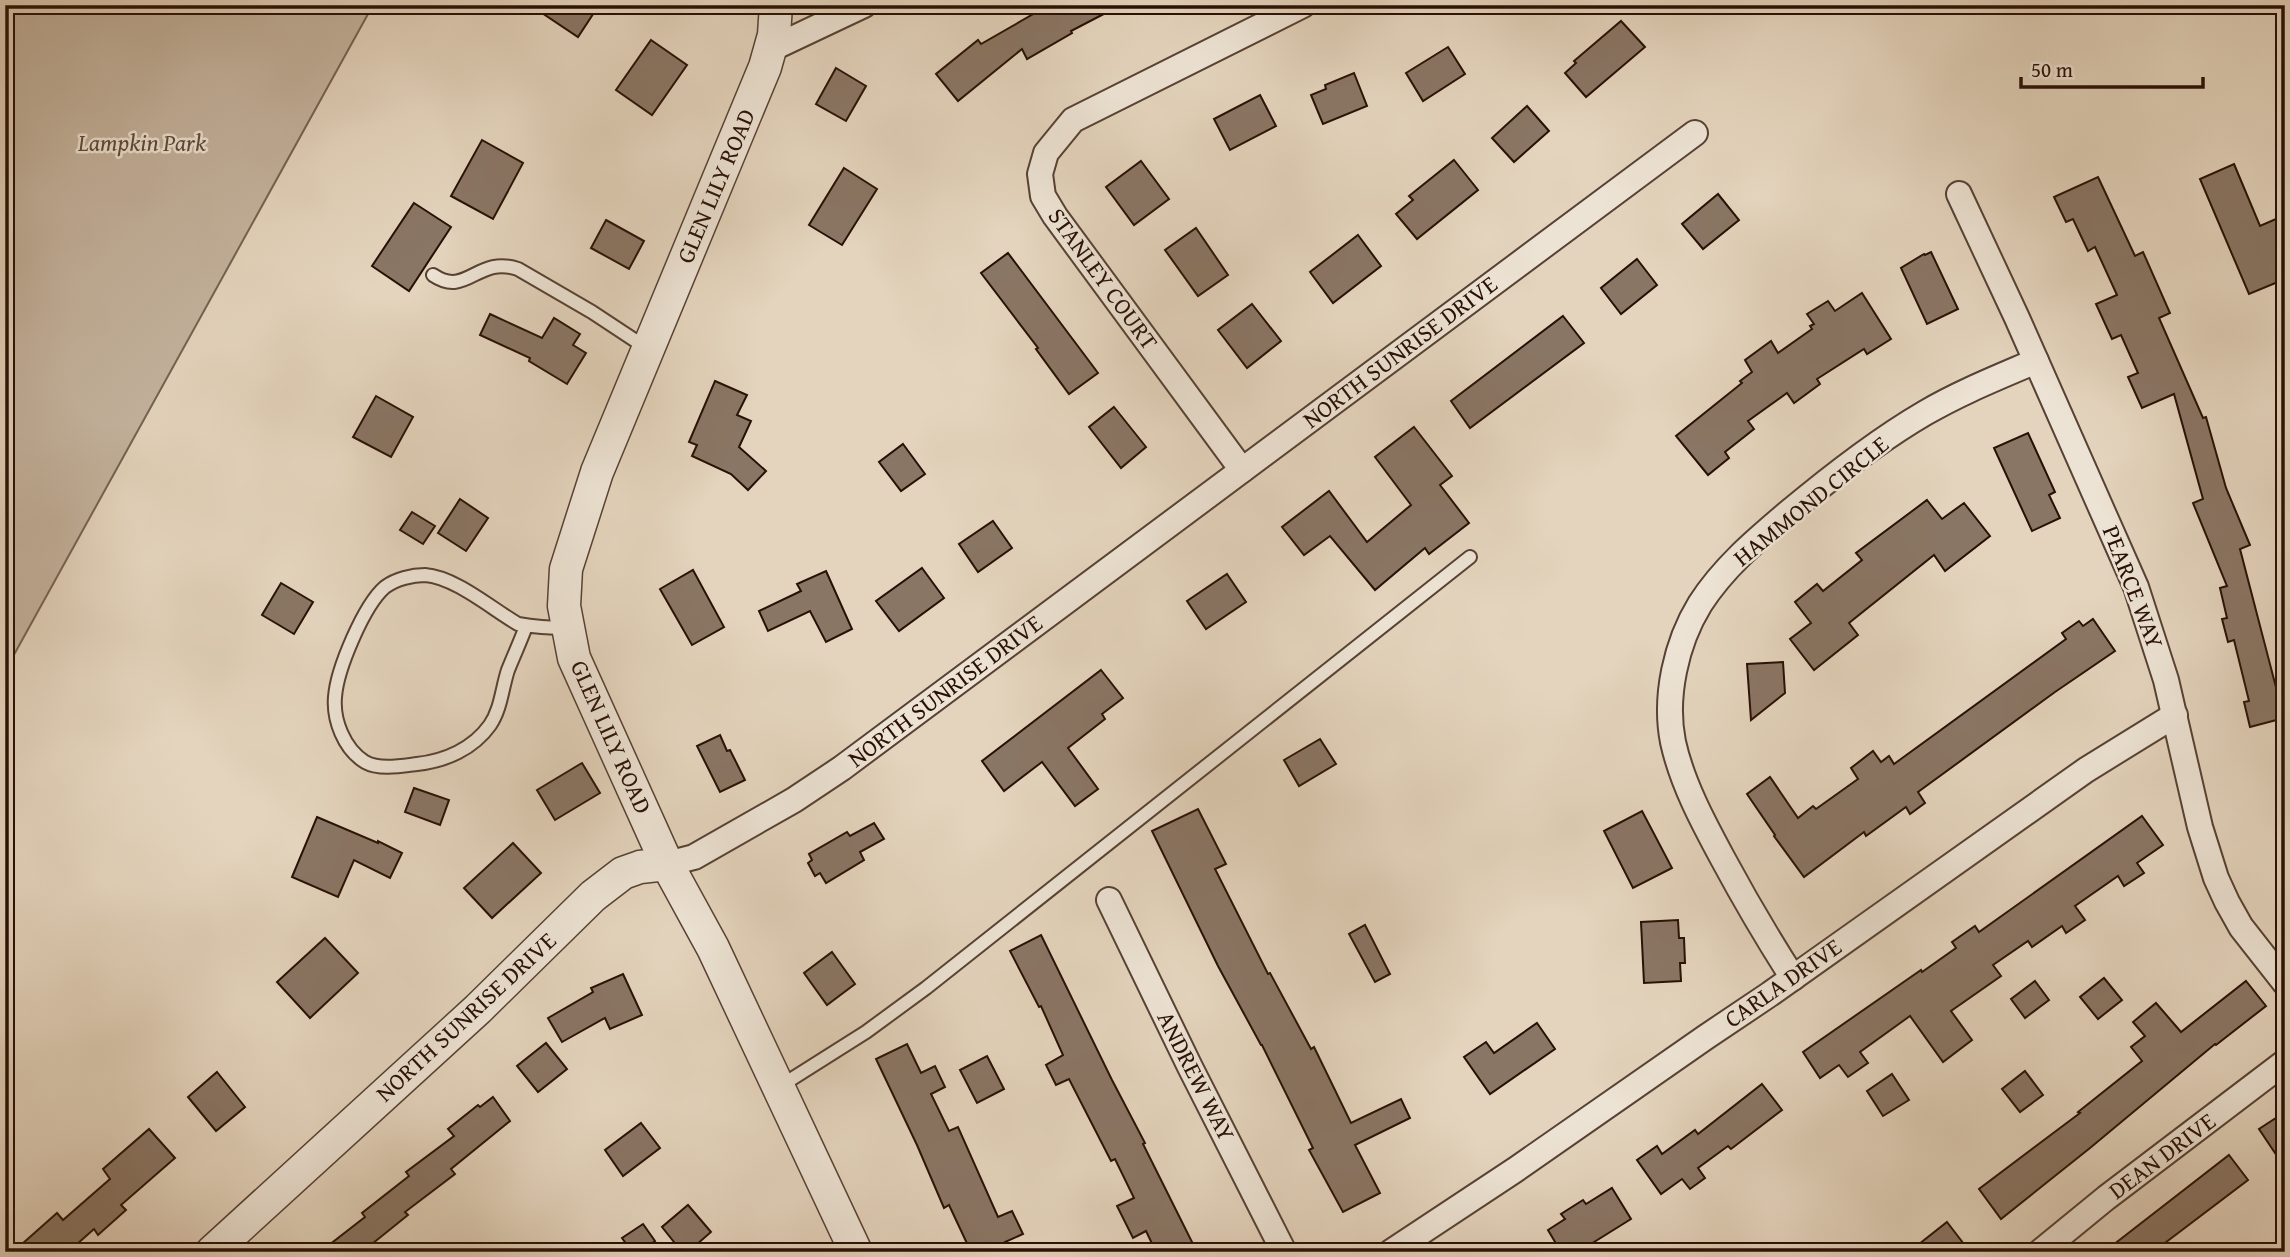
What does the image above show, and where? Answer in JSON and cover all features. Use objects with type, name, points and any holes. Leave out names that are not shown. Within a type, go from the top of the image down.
[{"type":"street","name":"GLEN LILY ROAD","points":[[776,5],[771,49],[597,472],[566,569],[564,606],[574,658],[667,864],[713,948],[856,1252]]},
{"type":"street","points":[[771,49],[864,5]]},
{"type":"street","name":"STANLEY COURT","points":[[1242,470],[1055,216],[1043,196],[1040,174],[1046,153],[1073,120],[1303,5]]},
{"type":"street","name":"NORTH SUNRISE DRIVE","points":[[212,1252],[478,1009],[593,896],[623,873],[640,867],[694,857],[794,800],[842,768],[1695,134]]},
{"type":"street","name":"PEARCE WAY","points":[[1959,194],[2136,587],[2175,715],[2200,827],[2216,878],[2241,927],[2285,984]]},
{"type":"street","name":"HAMMOND CIRCLE","points":[[1793,978],[1703,823],[1681,769],[1673,741],[1670,713],[1672,684],[1686,631],[1713,584],[1731,564],[1772,526],[1828,481],[1925,413],[1975,387],[2036,361]]},
{"type":"street","name":"CARLA DRIVE","points":[[1391,1252],[1793,978],[2036,804],[2126,743],[2175,715]]},
{"type":"street","name":"ANDREW WAY","points":[[1109,900],[1284,1252]]},
{"type":"street","name":"DEAN DRIVE","points":[[2040,1252],[2106,1198],[2285,1062]]},
{"type":"lane","points":[[433,275],[452,283],[492,266],[507,265],[592,312],[649,349]]},
{"type":"lane","points":[[778,1087],[866,1032],[926,988],[1470,557]]},
{"type":"lane","points":[[526,626],[508,671],[501,701],[490,725],[475,742],[457,754],[426,763],[389,767],[367,763],[349,749],[338,723],[335,698],[341,672],[362,616],[387,586],[407,577],[426,575],[451,581],[518,624],[568,628]]},
{"type":"green space","name":"Lampkin Park","points":[[5,5],[373,5],[5,671]]},
{"type":"building","points":[[530,5],[599,5],[578,37]]},
{"type":"building","points":[[1049,5],[1121,5],[1071,31],[1072,33],[1027,59],[1022,49],[958,101],[936,74],[978,40],[981,44]]},
{"type":"building","points":[[1621,21],[1645,47],[1586,97],[1565,73],[1576,63],[1574,61]]},
{"type":"building","points":[[651,40],[687,65],[652,115],[616,90]]},
{"type":"building","points":[[1448,47],[1465,74],[1423,101],[1406,73]]},
{"type":"building","points":[[836,68],[866,86],[846,121],[816,104]]},
{"type":"building","points":[[1354,73],[1367,106],[1323,124],[1311,95],[1326,89],[1325,85]]},
{"type":"building","points":[[1260,95],[1276,126],[1230,150],[1214,119]]},
{"type":"building","points":[[1527,106],[1549,131],[1514,162],[1492,138]]},
{"type":"building","points":[[482,140],[523,163],[493,219],[451,196]]},
{"type":"building","points":[[1454,160],[1478,190],[1417,239],[1396,214],[1413,200],[1409,196]]},
{"type":"building","points":[[1141,161],[1169,199],[1134,225],[1106,187]]},
{"type":"building","points":[[2234,164],[2260,226],[2285,215],[2285,279],[2249,294],[2200,179]]},
{"type":"building","points":[[844,168],[877,189],[842,245],[809,225]]},
{"type":"building","points":[[2098,177],[2135,256],[2143,252],[2170,313],[2159,318],[2203,418],[2206,417],[2226,488],[2250,545],[2240,549],[2284,718],[2250,727],[2244,702],[2249,701],[2234,640],[2228,642],[2222,619],[2227,618],[2220,588],[2227,586],[2193,503],[2203,499],[2174,394],[2142,408],[2128,377],[2138,373],[2121,335],[2112,339],[2096,304],[2117,295],[2095,247],[2088,251],[2073,219],[2066,222],[2054,197]]},
{"type":"building","points":[[1718,194],[1739,220],[1703,249],[1682,224]]},
{"type":"building","points":[[414,203],[451,227],[409,291],[372,266]]},
{"type":"building","points":[[606,220],[644,241],[629,269],[591,248]]},
{"type":"building","points":[[1196,228],[1228,275],[1198,296],[1165,250]]},
{"type":"building","points":[[1358,235],[1381,266],[1333,303],[1310,272]]},
{"type":"building","points":[[1931,252],[1958,309],[1927,324],[1901,268]]},
{"type":"building","points":[[1008,253],[1098,373],[1069,394],[981,273]]},
{"type":"building","points":[[1637,259],[1657,285],[1621,314],[1601,288]]},
{"type":"building","points":[[1862,293],[1891,339],[1867,354],[1864,349],[1817,379],[1820,384],[1794,403],[1787,393],[1748,421],[1754,429],[1725,452],[1729,458],[1708,475],[1676,436],[1752,372],[1745,360],[1771,341],[1778,353],[1812,329],[1810,326],[1814,324],[1807,314],[1828,301],[1835,311]]},
{"type":"building","points":[[1252,304],[1281,341],[1247,368],[1218,330]]},
{"type":"building","points":[[490,314],[542,338],[554,318],[580,334],[573,345],[586,353],[567,384],[529,361],[530,358],[480,335]]},
{"type":"building","points":[[1563,316],[1584,343],[1470,428],[1451,401]]},
{"type":"building","points":[[715,381],[747,395],[737,415],[751,421],[739,447],[766,471],[748,490],[731,474],[692,456],[697,445],[689,442]]},
{"type":"building","points":[[376,396],[413,417],[391,457],[353,437]]},
{"type":"building","points":[[1114,407],[1146,447],[1121,468],[1089,427]]},
{"type":"building","points":[[1414,427],[1452,476],[1440,485],[1469,523],[1429,554],[1425,548],[1375,590],[1330,536],[1304,555],[1282,527],[1329,491],[1367,542],[1411,505],[1375,457]]},
{"type":"building","points":[[2028,433],[2055,492],[2049,495],[2060,518],[2032,531],[1994,448]]},
{"type":"building","points":[[903,444],[925,474],[901,491],[879,462]]},
{"type":"building","points":[[460,499],[488,518],[466,551],[438,533]]},
{"type":"building","points":[[1927,500],[1942,519],[1964,503],[1990,536],[1945,571],[1934,555],[1849,623],[1858,635],[1814,670],[1790,639],[1811,623],[1795,602],[1817,584],[1823,591],[1862,560],[1856,553]]},
{"type":"building","points":[[412,512],[435,526],[423,544],[400,530]]},
{"type":"building","points":[[993,521],[1012,548],[978,572],[959,544]]},
{"type":"building","points":[[922,568],[944,598],[899,631],[876,601]]},
{"type":"building","points":[[693,570],[724,627],[692,645],[660,589]]},
{"type":"building","points":[[826,571],[852,629],[826,642],[810,611],[768,631],[759,611],[801,591],[797,584]]},
{"type":"building","points":[[1227,574],[1246,602],[1206,629],[1187,601]]},
{"type":"building","points":[[281,583],[313,602],[294,634],[262,615]]},
{"type":"building","points":[[2093,619],[2115,651],[1918,792],[1925,803],[1910,814],[1906,807],[1866,836],[1864,832],[1804,877],[1747,794],[1770,777],[1798,818],[1813,806],[1816,809],[1858,779],[1851,768],[1873,751],[1881,762],[1889,756],[1894,764],[2066,639],[2062,633],[2079,621],[2083,626]]},
{"type":"building","points":[[1783,662],[1785,693],[1751,720],[1747,664]]},
{"type":"building","points":[[1101,670],[1123,698],[1102,714],[1105,719],[1068,748],[1098,789],[1075,806],[1042,762],[1004,791],[982,761]]},
{"type":"building","points":[[720,735],[745,780],[720,792],[697,746]]},
{"type":"building","points":[[1320,739],[1336,764],[1299,786],[1284,760]]},
{"type":"building","points":[[582,763],[600,793],[555,820],[537,790]]},
{"type":"building","points":[[414,788],[449,800],[440,825],[405,812]]},
{"type":"building","points":[[1198,809],[1226,864],[1215,869],[1268,974],[1270,973],[1311,1049],[1314,1047],[1351,1123],[1401,1099],[1410,1118],[1355,1145],[1380,1193],[1343,1212],[1309,1150],[1313,1148],[1262,1045],[1218,966],[1152,831]]},
{"type":"building","points":[[1642,811],[1672,868],[1633,888],[1604,831]]},
{"type":"building","points":[[2142,816],[2163,845],[2137,863],[2144,873],[2124,886],[2118,876],[2075,906],[2085,920],[2066,933],[2062,926],[2032,947],[2028,941],[1993,965],[2001,976],[1951,1011],[1972,1040],[1943,1062],[1910,1016],[1860,1052],[1868,1063],[1848,1077],[1839,1065],[1820,1078],[1803,1052],[1956,948],[1952,942],[1975,926],[1979,932]]},
{"type":"building","points":[[317,817],[402,853],[390,878],[354,860],[338,897],[292,877]]},
{"type":"building","points":[[874,823],[884,839],[860,852],[864,860],[826,883],[820,873],[815,876],[808,863],[812,860],[809,854],[847,832],[850,836]]},
{"type":"building","points":[[513,843],[541,873],[492,918],[464,888]]},
{"type":"building","points":[[1678,920],[1679,938],[1684,938],[1685,963],[1680,963],[1681,981],[1644,983],[1641,922]]},
{"type":"building","points":[[1365,925],[1390,974],[1375,982],[1349,934]]},
{"type":"building","points":[[1041,935],[1197,1252],[1156,1252],[1146,1231],[1133,1238],[1117,1206],[1134,1198],[1115,1159],[1111,1161],[1069,1079],[1056,1085],[1046,1065],[1063,1055],[1041,1006],[1039,1007],[1010,951]]},
{"type":"building","points":[[325,938],[358,973],[310,1018],[277,982]]},
{"type":"building","points":[[832,952],[855,984],[827,1005],[804,973]]},
{"type":"building","points":[[623,974],[642,1015],[610,1029],[605,1018],[562,1042],[548,1018],[593,992],[591,988]]},
{"type":"building","points":[[2104,978],[2122,1000],[2098,1019],[2080,997]]},
{"type":"building","points":[[2035,981],[2049,1000],[2025,1018],[2011,999]]},
{"type":"building","points":[[2246,981],[2266,1006],[2215,1044],[2001,1219],[1979,1189],[2080,1113],[2078,1112],[2142,1061],[2131,1047],[2145,1036],[2133,1022],[2156,1003],[2181,1032]]},
{"type":"building","points":[[1537,1023],[1555,1049],[1490,1094],[1464,1057],[1486,1042],[1494,1053]]},
{"type":"building","points":[[546,1043],[567,1069],[538,1092],[517,1066]]},
{"type":"building","points":[[907,1044],[921,1073],[935,1066],[945,1087],[931,1094],[949,1131],[958,1127],[998,1217],[1012,1211],[1023,1234],[1005,1242],[1009,1252],[971,1252],[949,1205],[944,1208],[876,1059]]},
{"type":"building","points":[[987,1056],[1004,1089],[977,1103],[960,1070]]},
{"type":"building","points":[[2025,1071],[2043,1095],[2020,1112],[2002,1089]]},
{"type":"building","points":[[217,1072],[245,1107],[216,1131],[188,1097]]},
{"type":"building","points":[[1892,1074],[1909,1100],[1883,1116],[1867,1091]]},
{"type":"building","points":[[1762,1084],[1782,1110],[1731,1149],[1728,1146],[1698,1168],[1705,1178],[1690,1189],[1682,1179],[1661,1194],[1637,1160],[1657,1146],[1662,1154],[1695,1130],[1698,1134]]},
{"type":"building","points":[[493,1097],[510,1121],[451,1169],[455,1174],[405,1212],[408,1215],[362,1252],[320,1252],[365,1217],[362,1213],[409,1176],[406,1172],[454,1136],[448,1129],[478,1105],[480,1107]]},
{"type":"building","points":[[2285,1112],[2285,1168],[2259,1129]]},
{"type":"building","points":[[641,1123],[660,1148],[623,1176],[605,1150]]},
{"type":"building","points":[[149,1129],[175,1158],[121,1205],[126,1210],[98,1235],[94,1229],[68,1252],[13,1252],[57,1213],[63,1220],[110,1179],[103,1169]]},
{"type":"building","points":[[2229,1155],[2248,1180],[2153,1252],[2104,1252]]},
{"type":"building","points":[[1612,1188],[1631,1219],[1578,1252],[1561,1252],[1548,1230],[1565,1219],[1561,1214],[1583,1200],[1586,1204]]},
{"type":"building","points":[[688,1205],[711,1232],[688,1252],[682,1252],[662,1227]]},
{"type":"building","points":[[1947,1222],[1970,1252],[1909,1252]]},
{"type":"building","points":[[643,1224],[655,1241],[640,1252],[632,1252],[622,1238]]}]
